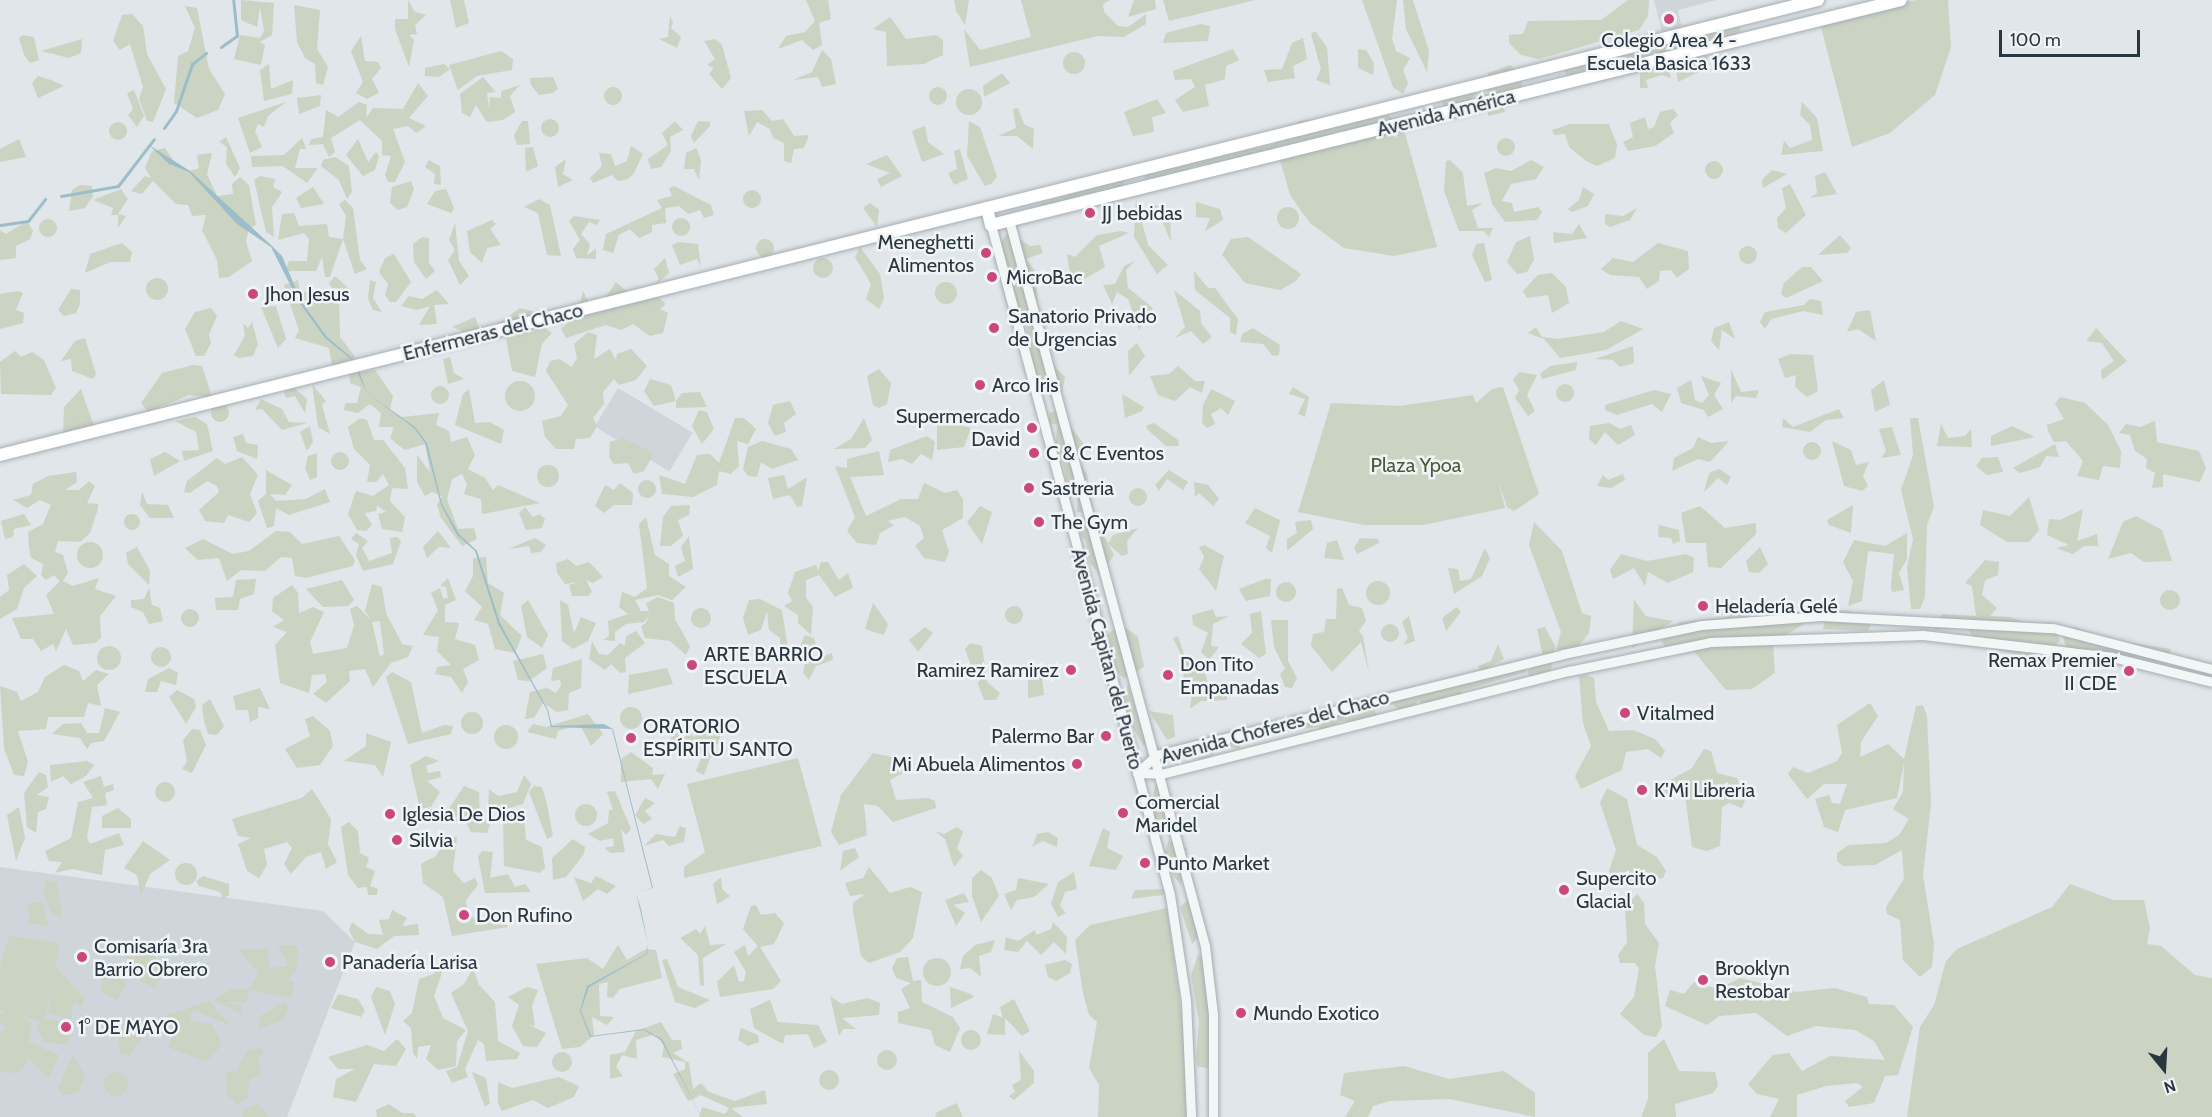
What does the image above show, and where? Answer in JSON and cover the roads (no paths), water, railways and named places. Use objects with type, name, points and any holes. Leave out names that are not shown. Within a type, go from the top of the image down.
[{"type":"main road","name":"Avenida América","points":[[987,208],[1003,201],[1818,0]]},
{"type":"main road","name":"Avenida América","points":[[991,225],[1901,0]]},
{"type":"main road","name":"Avenida Capitan del Puerto","points":[[1003,201],[1009,220]]},
{"type":"main road","name":"Avenida Capitan del Puerto","points":[[987,208],[991,225]]},
{"type":"main road","name":"Enfermeras del Chaco","points":[[0,455],[987,208]]},
{"type":"street","name":"Avenida Capitan del Puerto","points":[[1009,220],[1156,755],[1205,946],[1213,1014],[1213,1117]]},
{"type":"street","name":"Avenida Capitan del Puerto","points":[[991,225],[1170,895],[1186,1001],[1191,1117]]},
{"type":"street","name":"Avenida Choferes del Chaco","points":[[1137,773],[1156,755],[1563,654],[1724,623],[1821,616],[1923,617],[2053,628],[2212,669]]},
{"type":"street","name":"Avenida Choferes del Chaco","points":[[1137,773],[1161,774],[1569,671],[1710,642],[1923,635],[2112,657],[2212,682]]},
{"type":"water","points":[[149,145],[190,171],[282,256],[301,301],[327,337],[352,358],[367,393],[351,359],[325,338],[299,302],[271,247],[237,224],[189,172],[169,164]]},
{"type":"water","points":[[367,393],[415,427],[427,443],[442,504],[459,534],[477,551],[500,623],[548,710],[552,726],[604,724],[613,729],[653,888],[636,893],[652,888],[612,729],[551,727],[547,710],[498,624],[475,551],[457,535],[441,505],[425,443],[414,428]]},
{"type":"water","points":[[636,893],[641,909],[648,944]]},
{"type":"water","points":[[648,944],[647,954],[589,987],[581,1011],[591,1036],[644,1029],[662,1039],[701,1116],[661,1040],[644,1030],[590,1037],[580,1011],[587,986],[646,954]]},
{"type":"waterway","points":[[221,47],[237,36],[233,0]]},
{"type":"waterway","points":[[164,128],[176,111],[192,64],[206,53]]},
{"type":"waterway","points":[[61,196],[118,186],[154,139]]},
{"type":"waterway","points":[[0,225],[28,221],[45,199]]},
{"type":"place","name":"Colegio Area 4 - Escuela Basica 1633","points":[[1669,19]]},
{"type":"place","name":"JJ bebidas","points":[[1090,213]]},
{"type":"place","name":"Meneghetti Alimentos","points":[[986,253]]},
{"type":"place","name":"MicroBac","points":[[992,277]]},
{"type":"place","name":"Jhon Jesus","points":[[253,294]]},
{"type":"place","name":"Sanatorio Privado de Urgencias","points":[[994,328]]},
{"type":"place","name":"Arco Iris","points":[[980,385]]},
{"type":"place","name":"Supermercado David","points":[[1032,428]]},
{"type":"place","name":"C & C Eventos","points":[[1034,453]]},
{"type":"place","name":"Sastreria","points":[[1029,488]]},
{"type":"place","name":"The Gym","points":[[1039,522]]},
{"type":"place","name":"Heladería Gelé","points":[[1703,606]]},
{"type":"place","name":"ARTE BARRIO ESCUELA","points":[[692,665]]},
{"type":"place","name":"Ramirez Ramirez","points":[[1071,670]]},
{"type":"place","name":"Remax Premier II CDE","points":[[2129,671]]},
{"type":"place","name":"Don Tito Empanadas","points":[[1168,675]]},
{"type":"place","name":"Vitalmed","points":[[1625,713]]},
{"type":"place","name":"Palermo Bar","points":[[1106,736]]},
{"type":"place","name":"ORATORIO ESPÍRITU SANTO","points":[[631,738]]},
{"type":"place","name":"Mi Abuela Alimentos","points":[[1077,764]]},
{"type":"place","name":"K'Mi Libreria","points":[[1642,790]]},
{"type":"place","name":"Comercial Maridel","points":[[1123,813]]},
{"type":"place","name":"Iglesia De Dios","points":[[390,814]]},
{"type":"place","name":"Silvia","points":[[397,840]]},
{"type":"place","name":"Punto Market","points":[[1145,863]]},
{"type":"place","name":"Supercito Glacial","points":[[1564,890]]},
{"type":"place","name":"Don Rufino","points":[[464,915]]},
{"type":"place","name":"Comisaría 3ra Barrio Obrero","points":[[82,957]]},
{"type":"place","name":"Panadería Larisa","points":[[330,962]]},
{"type":"place","name":"Brooklyn Restobar","points":[[1703,980]]},
{"type":"place","name":"Mundo Exotico","points":[[1241,1013]]},
{"type":"place","name":"1° DE MAYO","points":[[66,1027]]},
{"type":"park label","name":"Plaza Ypoa","points":[[1416,465]]}]
